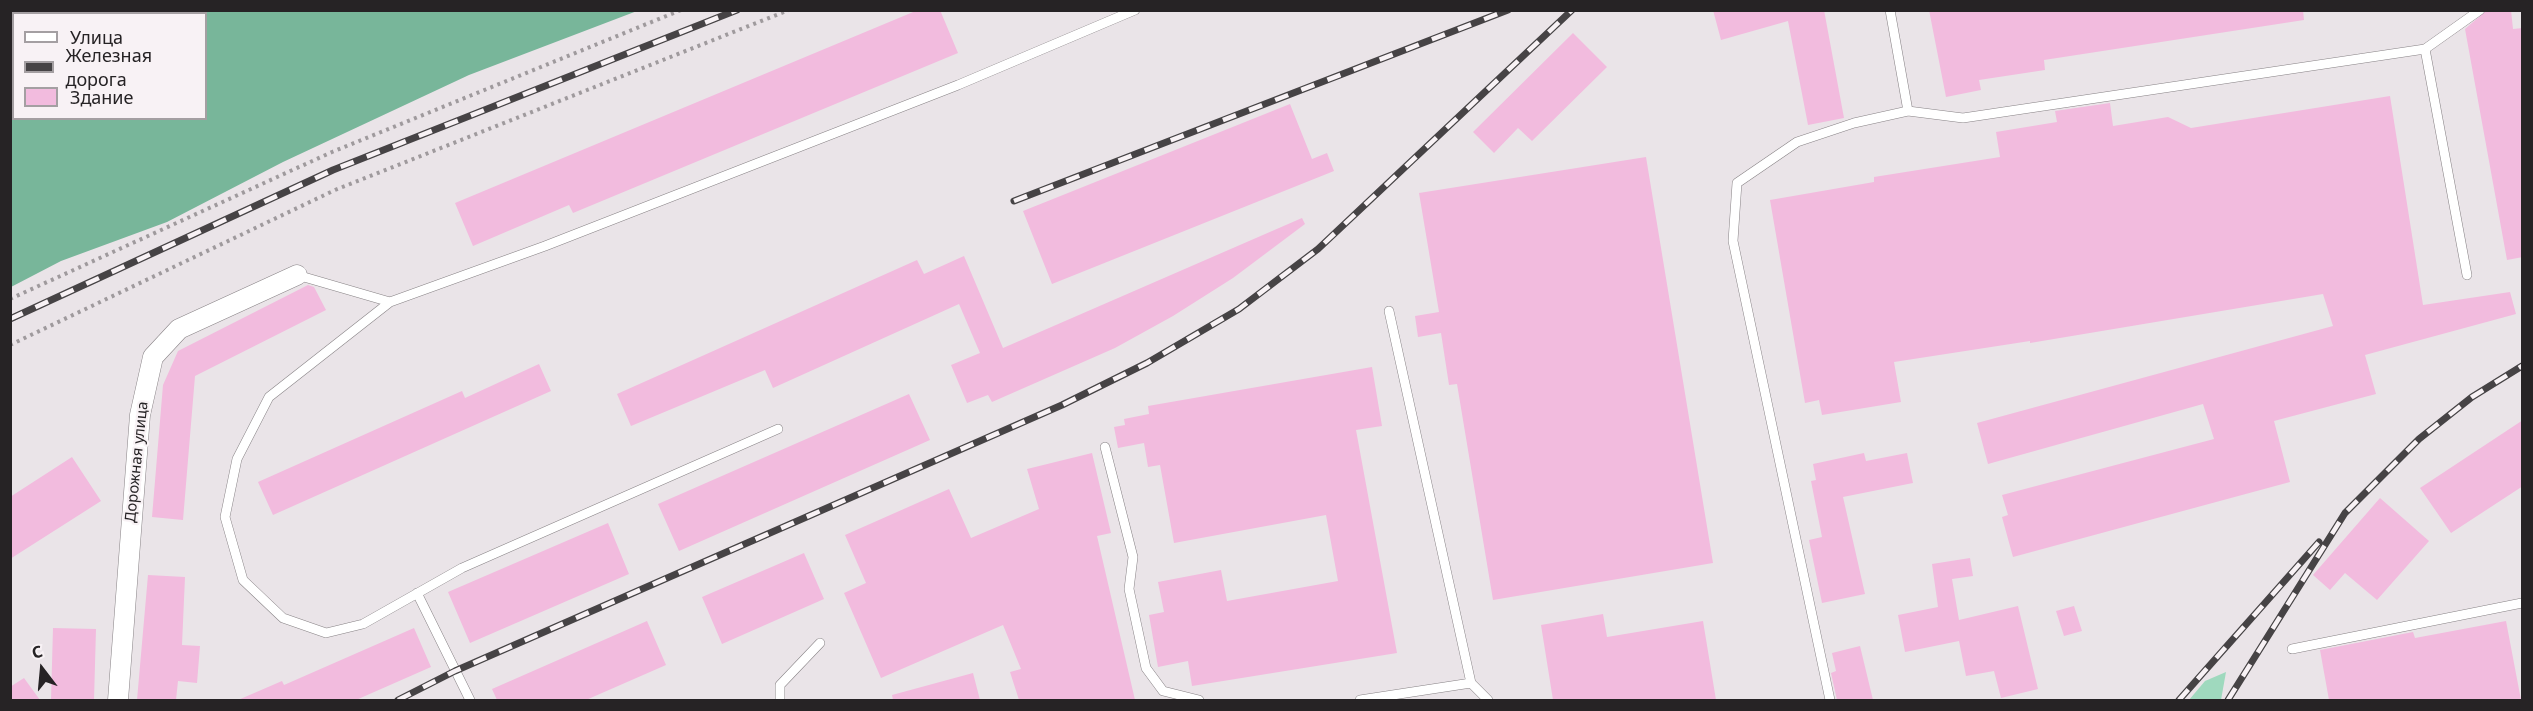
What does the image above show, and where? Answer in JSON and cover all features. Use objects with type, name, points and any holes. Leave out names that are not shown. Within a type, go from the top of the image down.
[{"type":"street","name":"Дорожная улица","points":[[118,700],[140,414],[153,357],[179,329],[297,274]]},
{"type":"lane","points":[[778,429],[462,568],[363,624],[326,633],[283,618],[243,580],[225,517],[237,459],[269,397],[390,302],[546,246],[958,85],[1135,10]]},
{"type":"lane","points":[[1890,10],[1908,111]]},
{"type":"lane","points":[[1830,700],[1733,241],[1737,183],[1797,142],[1854,123],[1908,111],[1963,118],[2426,49],[2480,10]]},
{"type":"lane","points":[[2426,49],[2467,276]]},
{"type":"lane","points":[[297,274],[390,302]]},
{"type":"lane","points":[[1389,311],[1471,683],[1488,700]]},
{"type":"lane","points":[[1105,447],[1133,557],[1129,590],[1146,668],[1163,691],[1199,700]]},
{"type":"lane","points":[[417,593],[470,700]]},
{"type":"lane","points":[[2292,649],[2523,603]]},
{"type":"lane","points":[[780,700],[780,685],[820,644]]},
{"type":"lane","points":[[1360,700],[1471,683]]},
{"type":"path","points":[[10,299],[332,152],[681,10]]},
{"type":"path","points":[[10,345],[335,190],[789,10]]},
{"type":"shaded area","points":[[160,10],[637,11],[469,75],[283,162],[167,222],[61,261],[11,287],[11,75],[12,120],[207,120],[207,12],[156,12]]},
{"type":"shaded area","points":[[2226,672],[2221,700],[2189,700],[2205,681]]},
{"type":"building","points":[[918,10],[940,10],[958,53],[573,213],[569,205],[473,246],[455,203]]},
{"type":"building","points":[[1713,10],[1824,10],[1844,118],[1808,125],[1788,21],[1721,40]]},
{"type":"building","points":[[1929,10],[2303,10],[2304,20],[2044,60],[2045,70],[1979,80],[1981,90],[1946,97]]},
{"type":"building","points":[[2487,10],[2511,10],[2513,29],[2523,28],[2523,257],[2507,260],[2465,29]]},
{"type":"building","points":[[1573,33],[1607,67],[1532,141],[1518,128],[1494,153],[1473,132]]},
{"type":"building","points":[[2390,96],[2423,305],[2510,292],[2516,314],[2365,355],[2376,394],[2274,421],[2290,482],[2013,557],[2002,517],[2008,515],[2002,495],[2214,439],[2203,404],[1988,464],[1977,423],[2333,326],[2323,294],[2030,343],[2030,341],[1894,362],[1901,402],[1822,415],[1819,400],[1805,403],[1770,200],[1874,182],[1874,177],[2000,157],[1996,132],[2057,122],[2055,111],[2110,103],[2113,126],[2168,117],[2191,128]]},
{"type":"building","points":[[1290,104],[1312,159],[1327,153],[1334,171],[1052,284],[1023,211]]},
{"type":"building","points":[[1646,157],[1713,563],[1493,600],[1457,384],[1449,385],[1441,333],[1418,337],[1415,316],[1439,312],[1419,193]]},
{"type":"building","points":[[1302,218],[1305,224],[1233,278],[1173,316],[1115,348],[992,402],[988,395],[967,403],[951,365],[980,353],[959,304],[773,388],[765,370],[631,426],[617,394],[917,260],[924,274],[964,256],[1003,348]]},
{"type":"building","points":[[308,285],[314,287],[326,310],[195,376],[183,520],[152,517],[163,385],[178,351]]},
{"type":"building","points":[[539,364],[551,391],[273,515],[258,482],[462,391],[465,398]]},
{"type":"building","points":[[1372,367],[1382,426],[1356,430],[1397,653],[1192,686],[1188,661],[1158,667],[1149,615],[1164,612],[1158,582],[1221,570],[1227,601],[1338,581],[1326,515],[1174,543],[1160,465],[1148,467],[1144,443],[1118,448],[1114,427],[1125,425],[1124,419],[1149,414],[1148,406]]},
{"type":"building","points":[[909,394],[930,440],[679,551],[658,504]]},
{"type":"building","points":[[2523,420],[2523,486],[2451,533],[2420,488]]},
{"type":"building","points":[[1092,453],[1111,533],[1097,536],[1135,700],[1019,700],[1010,672],[1021,669],[1003,625],[881,678],[844,593],[866,583],[845,535],[949,489],[971,538],[1039,509],[1027,469]]},
{"type":"building","points":[[1864,453],[1866,461],[1907,453],[1913,483],[1843,497],[1865,594],[1822,603],[1809,540],[1822,537],[1811,481],[1816,480],[1813,464]]},
{"type":"building","points":[[72,457],[101,501],[10,559],[10,497]]},
{"type":"building","points":[[2380,498],[2429,541],[2377,600],[2345,573],[2330,590],[2313,575]]},
{"type":"building","points":[[608,523],[629,574],[470,643],[448,592]]},
{"type":"building","points":[[804,553],[824,599],[722,644],[702,597]]},
{"type":"building","points":[[1970,558],[1973,576],[1952,579],[1959,620],[2018,606],[2038,689],[2001,698],[1994,671],[1966,676],[1959,641],[1905,652],[1898,615],[1938,607],[1932,564]]},
{"type":"building","points":[[148,575],[185,577],[182,645],[200,646],[197,683],[178,681],[176,700],[137,700]]},
{"type":"building","points":[[2074,606],[2082,631],[2064,636],[2056,611]]},
{"type":"building","points":[[1603,614],[1607,637],[1703,621],[1716,700],[1553,700],[1541,625]]},
{"type":"building","points":[[647,621],[666,665],[586,700],[497,700],[492,689]]},
{"type":"building","points":[[2506,621],[2521,700],[2329,700],[2320,650],[2413,632],[2415,638]]},
{"type":"building","points":[[53,628],[96,629],[94,700],[51,700]]},
{"type":"building","points":[[414,628],[431,667],[356,700],[238,700],[282,681],[284,685]]},
{"type":"building","points":[[1860,646],[1873,700],[1837,700],[1831,673],[1836,671],[1832,653]]},
{"type":"building","points":[[973,673],[980,700],[893,700],[892,695]]},
{"type":"building","points":[[24,678],[40,700],[10,700],[10,687]]},
{"type":"railway","points":[[10,319],[333,170],[737,10]]},
{"type":"railway","points":[[1014,201],[1508,10]]},
{"type":"railway","points":[[398,700],[455,671],[1062,405],[1147,363],[1239,309],[1318,249],[1572,10]]},
{"type":"railway","points":[[2228,700],[2345,513],[2419,439],[2472,397],[2522,366]]},
{"type":"railway","points":[[2179,700],[2319,542]]}]
